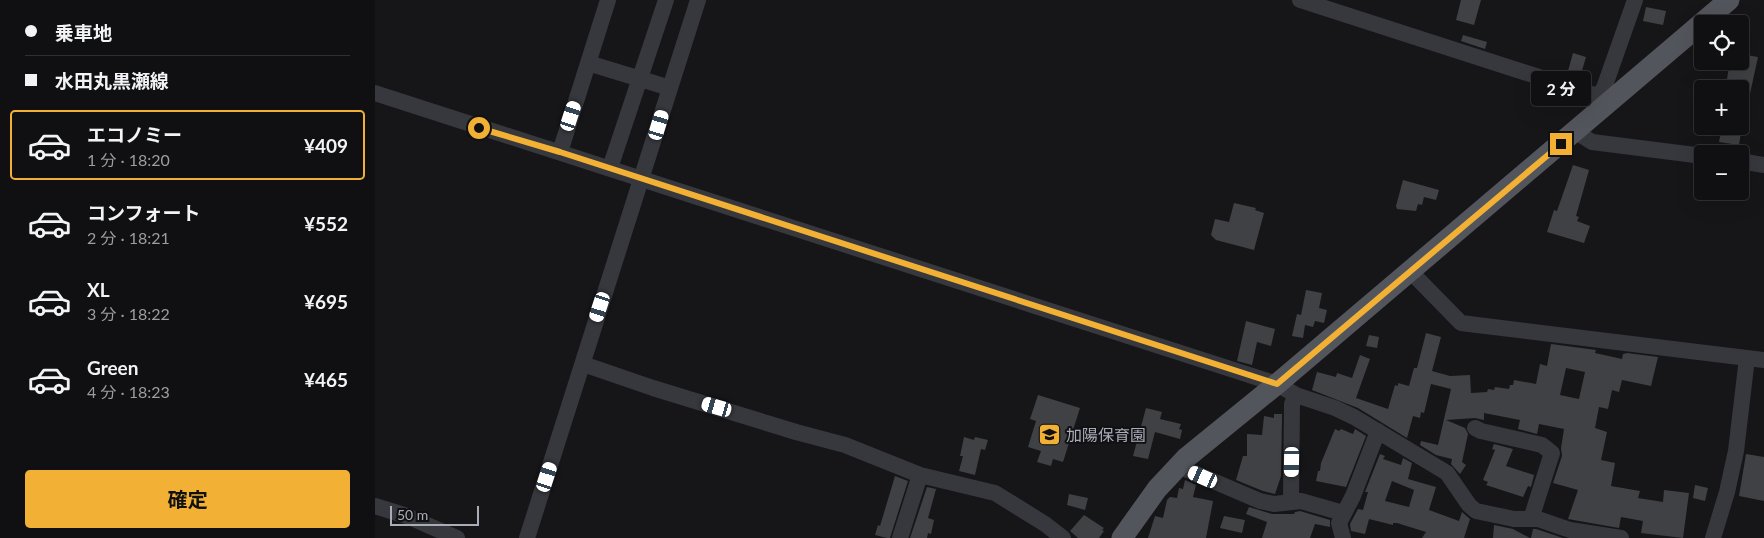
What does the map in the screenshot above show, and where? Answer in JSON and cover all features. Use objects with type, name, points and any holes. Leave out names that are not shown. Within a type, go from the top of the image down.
[{"type":"main road","points":[[1122,538],[1157,489],[1178,466],[1214,433],[1277,384],[1576,132],[1602,101],[1729,0]]},
{"type":"street","points":[[560,152],[609,0]]},
{"type":"street","points":[[610,168],[666,0]]},
{"type":"street","points":[[527,538],[643,178],[698,0]]},
{"type":"street","points":[[1301,0],[1602,101],[1604,88],[1635,0]]},
{"type":"street","points":[[588,62],[670,88]]},
{"type":"street","points":[[375,93],[463,123],[643,178],[1277,384],[1296,395],[1335,408],[1378,431],[1447,473],[1469,505],[1476,511],[1514,519],[1538,519],[1568,534],[1621,538]]},
{"type":"street","points":[[1576,132],[1592,142],[1694,155]]},
{"type":"street","points":[[1749,162],[1764,165]]},
{"type":"street","points":[[1409,271],[1461,323],[1764,360]]},
{"type":"street","points":[[1713,538],[1736,451],[1747,358]]},
{"type":"street","points":[[583,364],[653,388],[845,445],[920,475],[995,493],[1045,524],[1063,538]]},
{"type":"street","points":[[1291,500],[1292,404],[1296,395]]},
{"type":"street","points":[[1475,428],[1542,445],[1551,454],[1531,519]]},
{"type":"street","points":[[1343,538],[1339,523],[1353,496],[1378,431]]},
{"type":"street","points":[[1178,466],[1274,504],[1291,500],[1343,513]]},
{"type":"street","points":[[900,538],[920,475]]},
{"type":"street","points":[[375,506],[407,516],[457,538]]},
{"type":"building","points":[[1461,0],[1481,0],[1474,25],[1456,20]]},
{"type":"building","points":[[1646,7],[1666,11],[1663,25],[1643,21]]},
{"type":"building","points":[[1463,35],[1487,42],[1485,49],[1461,41]]},
{"type":"building","points":[[1573,53],[1586,57],[1581,74],[1568,71]]},
{"type":"building","points":[[1749,56],[1758,57],[1749,98],[1749,80],[1727,79],[1728,70],[1749,70]]},
{"type":"building","points":[[1720,135],[1741,135],[1739,145],[1719,142]]},
{"type":"building","points":[[1573,165],[1589,170],[1576,216],[1579,217],[1577,221],[1590,226],[1584,243],[1547,232],[1554,210],[1557,211]]},
{"type":"building","points":[[1403,180],[1439,190],[1436,200],[1424,197],[1422,205],[1418,204],[1416,211],[1397,209],[1396,206]]},
{"type":"building","points":[[1234,203],[1256,208],[1255,210],[1264,213],[1254,250],[1216,240],[1211,235],[1215,219],[1229,222]]},
{"type":"building","points":[[1306,290],[1322,293],[1319,308],[1327,310],[1324,323],[1315,321],[1313,327],[1305,325],[1303,338],[1292,336],[1297,314],[1301,315]]},
{"type":"building","points":[[1246,321],[1275,329],[1271,346],[1257,342],[1252,365],[1237,361]]},
{"type":"building","points":[[1426,333],[1441,337],[1432,371],[1450,376],[1470,375],[1471,393],[1487,392],[1488,389],[1494,390],[1495,387],[1509,389],[1510,385],[1513,385],[1514,380],[1536,384],[1540,364],[1547,366],[1551,344],[1596,350],[1595,353],[1622,359],[1623,354],[1627,353],[1658,357],[1651,386],[1622,380],[1619,392],[1612,390],[1608,409],[1599,407],[1595,428],[1607,432],[1601,460],[1615,463],[1611,486],[1640,491],[1638,498],[1663,502],[1664,490],[1689,493],[1683,538],[1641,533],[1643,521],[1621,517],[1619,528],[1568,519],[1578,490],[1553,483],[1562,456],[1561,448],[1564,429],[1539,424],[1537,434],[1518,429],[1520,420],[1484,413],[1484,420],[1475,418],[1446,420],[1465,428],[1468,434],[1462,462],[1466,465],[1460,474],[1451,464],[1452,459],[1436,455],[1420,445],[1421,441],[1438,445],[1451,389],[1431,384],[1424,413],[1421,412],[1420,418],[1413,416],[1407,438],[1358,408],[1312,390],[1317,372],[1336,377],[1337,373],[1352,378],[1360,355],[1370,359],[1356,398],[1388,409],[1395,385],[1398,386],[1398,383],[1409,386],[1414,368],[1417,368]],"holes":[[[1566,368],[1585,372],[1579,399],[1560,395]]]},
{"type":"building","points":[[1369,335],[1379,337],[1377,348],[1366,346]]},
{"type":"building","points":[[1038,395],[1080,408],[1063,462],[1053,459],[1051,466],[1037,462],[1041,451],[1028,447],[1036,421],[1030,419]]},
{"type":"building","points":[[1146,408],[1162,412],[1160,419],[1181,424],[1179,429],[1182,430],[1180,439],[1155,432],[1148,459],[1133,456]]},
{"type":"building","points":[[1274,414],[1282,414],[1281,476],[1275,494],[1236,480],[1243,456],[1247,456],[1247,434],[1262,435],[1264,416],[1274,418]]},
{"type":"building","points":[[1335,429],[1339,431],[1341,429],[1353,434],[1355,429],[1366,436],[1346,487],[1316,481],[1318,471],[1320,471],[1321,463]]},
{"type":"building","points":[[964,437],[974,440],[975,437],[988,440],[985,450],[981,449],[975,475],[959,471],[963,456],[960,456]]},
{"type":"building","points":[[1494,444],[1513,449],[1506,466],[1534,475],[1531,487],[1528,486],[1523,497],[1486,485],[1488,482],[1483,480],[1495,450],[1492,449]]},
{"type":"building","points":[[1380,454],[1385,456],[1383,459],[1401,465],[1403,458],[1412,463],[1408,479],[1436,487],[1429,510],[1459,521],[1462,512],[1470,519],[1464,538],[1422,538],[1426,532],[1397,523],[1393,523],[1393,525],[1369,519],[1365,534],[1351,531],[1350,524],[1358,509],[1363,510],[1368,492],[1365,492]],"holes":[[[1392,481],[1414,490],[1409,507],[1385,501]]]},
{"type":"building","points":[[1746,454],[1764,457],[1764,501],[1739,496]]},
{"type":"building","points":[[895,476],[908,481],[890,538],[887,538],[875,535],[878,525],[880,526]]},
{"type":"building","points":[[1185,480],[1196,485],[1193,497],[1213,501],[1206,538],[1148,538],[1155,516],[1163,518],[1167,500],[1170,497],[1177,498],[1179,488],[1183,489]]},
{"type":"building","points":[[1695,485],[1708,488],[1705,501],[1693,498]]},
{"type":"building","points":[[927,487],[936,489],[928,518],[934,520],[931,534],[928,533],[927,538],[910,538]]},
{"type":"building","points":[[1069,494],[1088,498],[1085,510],[1067,505]]},
{"type":"building","points":[[1249,507],[1272,514],[1294,514],[1300,511],[1330,520],[1330,527],[1315,524],[1310,538],[1262,538],[1267,522],[1246,514]]},
{"type":"building","points":[[1084,515],[1104,528],[1099,538],[1078,538],[1070,531]]},
{"type":"building","points":[[1224,516],[1245,520],[1242,533],[1220,528]]},
{"type":"building","points":[[1494,525],[1513,529],[1530,538],[1493,538]]},
{"type":"building","points":[[1533,529],[1536,529],[1563,538],[1531,538]]},
{"type":"place","name":"加陽保育園","points":[[1050,435]]},
{"type":"route","points":[[479,128],[643,178],[1277,384],[1561,144]]}]
